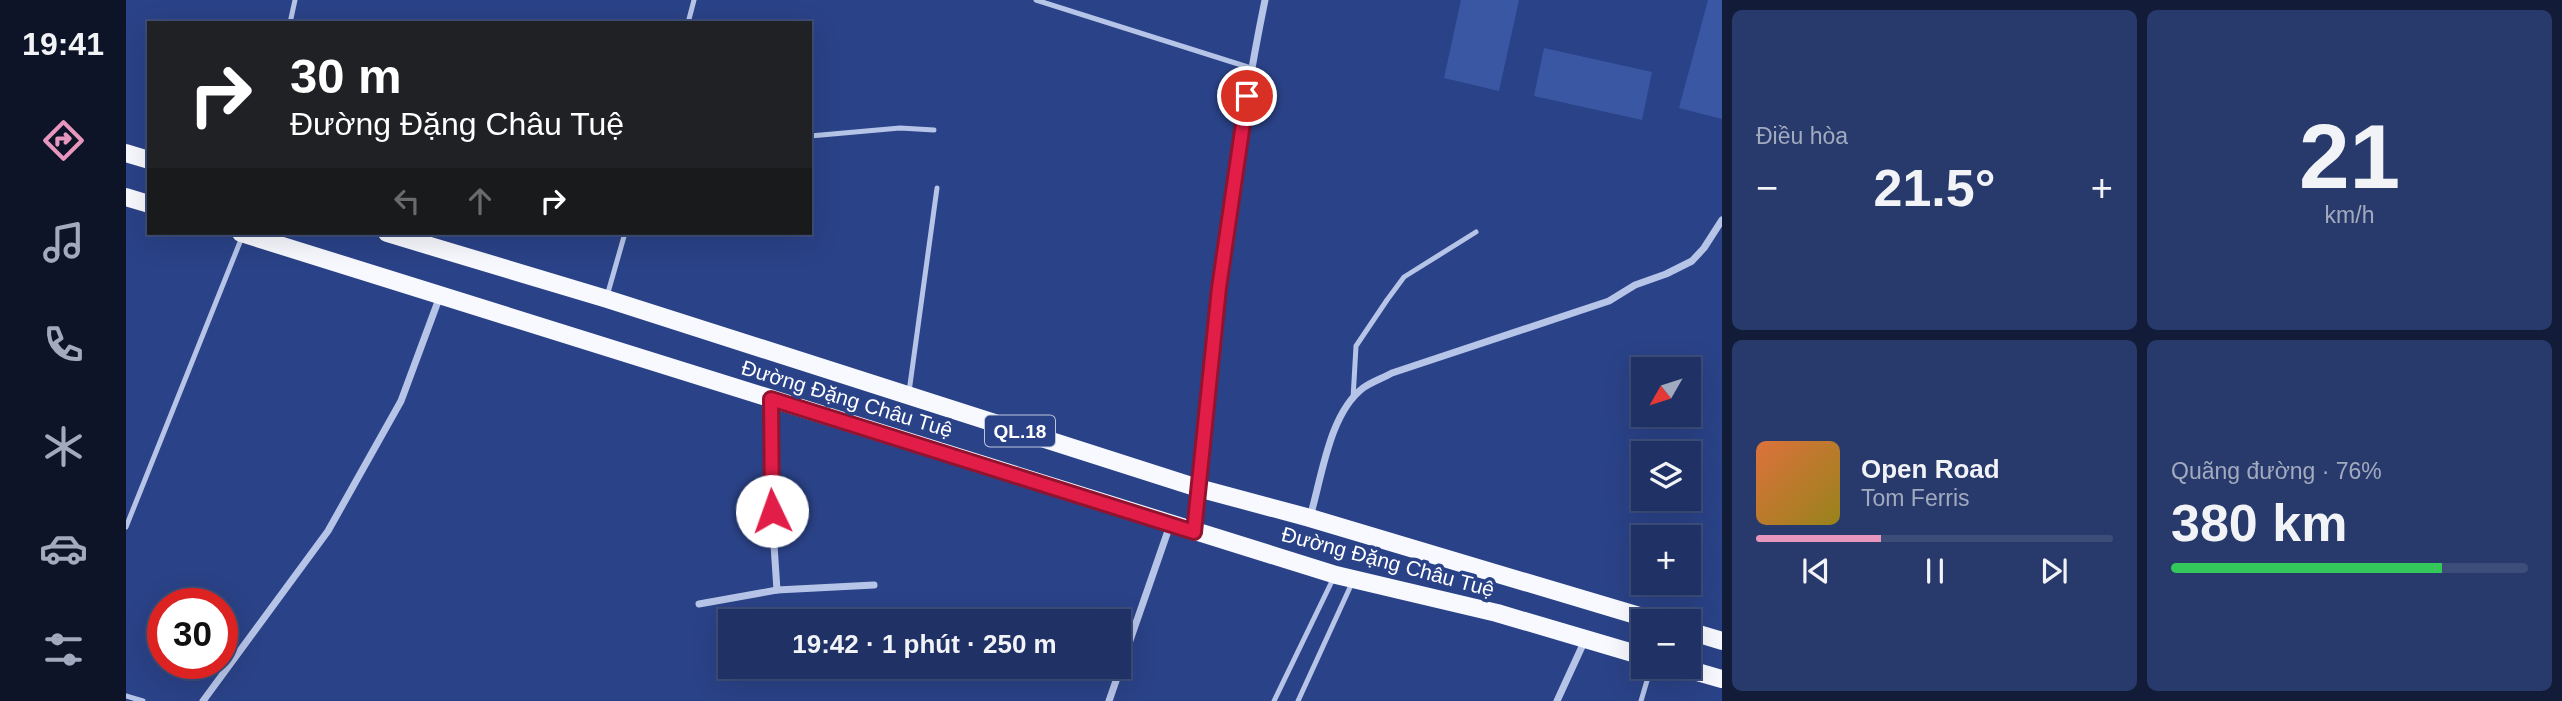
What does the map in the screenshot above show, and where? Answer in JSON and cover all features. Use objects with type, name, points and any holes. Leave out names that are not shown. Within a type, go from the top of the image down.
[{"type":"main road","points":[[126,153],[147,159]]},
{"type":"main road","points":[[126,197],[147,203]]},
{"type":"main road","name":"Đường Đặng Châu Tuệ","points":[[248,235],[1170,525],[1336,575],[1497,613],[1631,652]]},
{"type":"main road","name":"Đường Đặng Châu Tuệ","points":[[401,235],[1198,488],[1310,518],[1631,614]]},
{"type":"main road","points":[[1701,635],[1722,641]]},
{"type":"main road","points":[[1701,673],[1722,679]]},
{"type":"street","points":[[1194,532],[1219,288],[1251,68],[1265,0]]},
{"type":"street","points":[[1310,518],[1330,438],[1345,407],[1363,388],[1392,373],[1609,301],[1635,285],[1692,261],[1721,224]]},
{"type":"street","points":[[204,701],[328,531],[401,401],[440,295]]},
{"type":"street","points":[[771,399],[770,485],[778,590]]},
{"type":"street","points":[[1109,701],[1170,525]]},
{"type":"street","points":[[699,604],[778,590],[874,585]]},
{"type":"street","points":[[1558,701],[1585,639]]},
{"type":"lane","points":[[290,21],[295,0]]},
{"type":"lane","points":[[689,21],[694,0]]},
{"type":"lane","points":[[1036,0],[1251,68]]},
{"type":"lane","points":[[812,136],[900,128],[934,130]]},
{"type":"lane","points":[[908,395],[937,188]]},
{"type":"lane","points":[[1353,400],[1356,346],[1387,300],[1404,277],[1476,232]]},
{"type":"lane","points":[[126,527],[241,235]]},
{"type":"lane","points":[[607,299],[624,235]]},
{"type":"lane","points":[[1274,701],[1336,575]]},
{"type":"lane","points":[[1298,701],[1354,579]]},
{"type":"lane","points":[[1641,701],[1647,679]]},
{"type":"lane","points":[[126,696],[143,701]]},
{"type":"building","points":[[1461,0],[1519,0],[1499,91],[1444,78]]},
{"type":"building","points":[[1708,0],[1722,0],[1722,119],[1679,108]]},
{"type":"building","points":[[1544,48],[1652,72],[1642,120],[1534,96]]},
{"type":"route","points":[[772,511],[771,399],[1194,532],[1219,288],[1247,96]]}]
